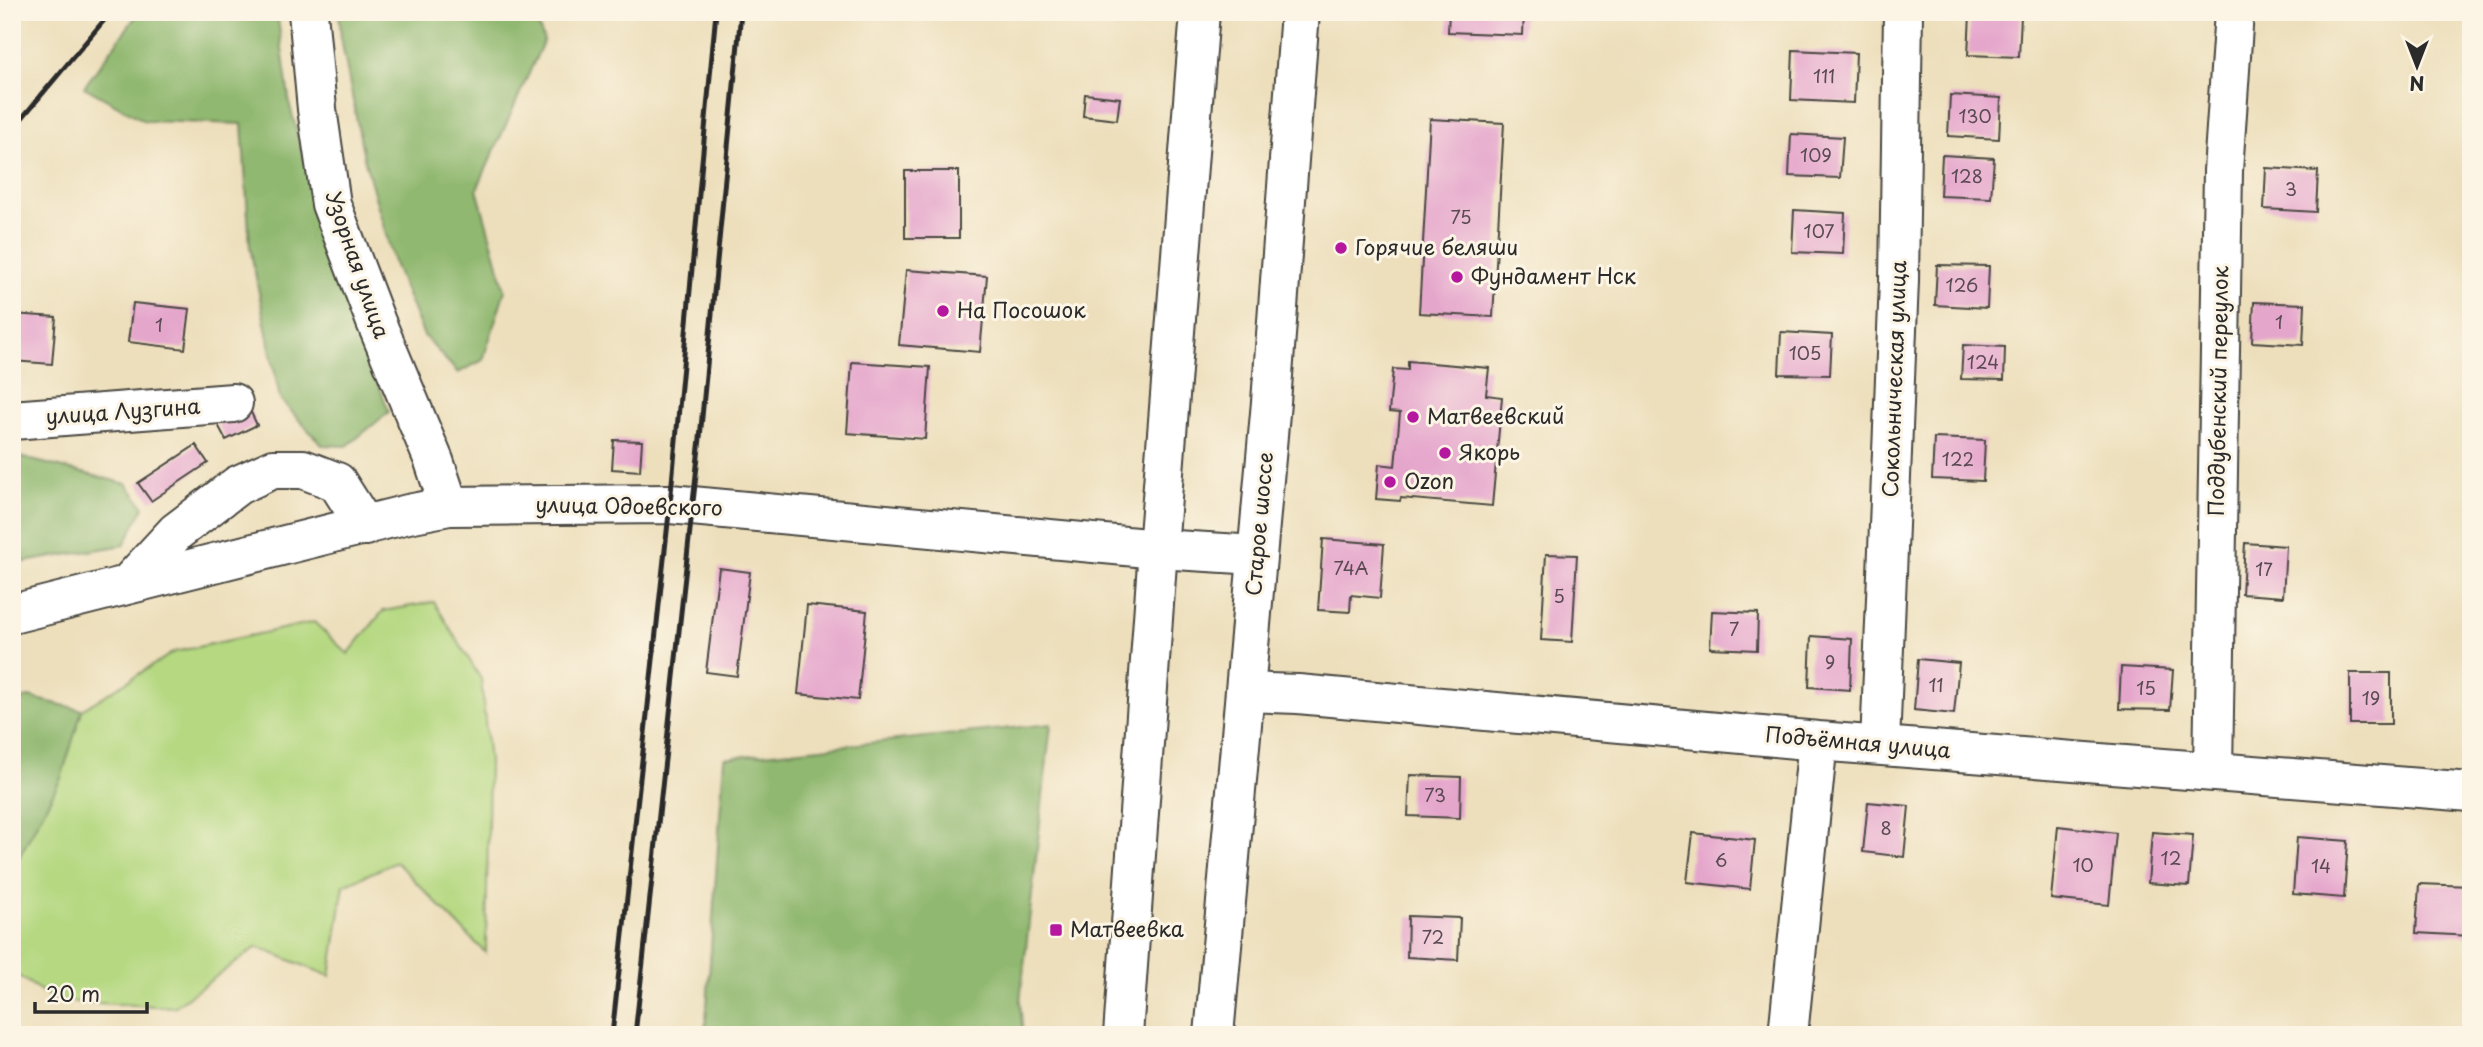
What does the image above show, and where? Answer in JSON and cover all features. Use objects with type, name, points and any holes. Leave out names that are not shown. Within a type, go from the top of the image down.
[{"type":"main road","name":"Узорная улица","points":[[308,12],[317,109],[331,204],[376,322],[434,461],[449,506]]},
{"type":"main road","points":[[1123,1035],[1200,12]]},
{"type":"main road","name":"Старое шоссе","points":[[1214,1035],[1271,402],[1300,12]]},
{"type":"main road","name":"Сокольническая улица","points":[[1880,745],[1899,281],[1903,12]]},
{"type":"main road","name":"Поддубенский переулок","points":[[2213,771],[2223,171],[2234,12]]},
{"type":"main road","name":"улица Лузгина","points":[[12,420],[233,404]]},
{"type":"main road","points":[[127,585],[176,532],[238,485],[272,469],[303,469],[337,482],[365,526]]},
{"type":"main road","name":"улица Одоевского","points":[[12,614],[449,506],[670,504],[1158,549],[1257,555]]},
{"type":"main road","name":"Подъёмная улица","points":[[1245,692],[1298,694],[1818,741],[2471,792]]},
{"type":"main road","points":[[1788,1035],[1818,741]]},
{"type":"green space","points":[[139,12],[277,12],[290,106],[326,243],[389,412],[347,446],[322,445],[280,399],[250,247],[242,124],[145,121],[84,87]]},
{"type":"green space","points":[[339,12],[533,12],[544,40],[477,189],[505,290],[483,360],[458,373],[424,336],[395,266],[364,158],[341,38]]},
{"type":"green space","points":[[12,455],[127,484],[144,507],[124,545],[12,564]]},
{"type":"green space","points":[[434,602],[481,679],[489,762],[486,953],[396,862],[344,885],[330,976],[257,947],[174,1007],[57,1001],[12,972],[12,870],[61,778],[82,710],[174,652],[314,622],[348,654],[383,611]]},
{"type":"green space","points":[[29,697],[82,710],[61,778],[12,870],[12,701]]},
{"type":"green space","points":[[1051,724],[1020,1002],[1023,1035],[705,1035],[724,758]]},
{"type":"building","points":[[1449,12],[1524,12],[1523,35],[1448,32]]},
{"type":"building","points":[[1970,14],[2021,16],[2019,57],[1968,55]]},
{"type":"building","points":[[1793,50],[1856,53],[1854,103],[1791,100]]},
{"type":"building","points":[[1085,94],[1120,98],[1117,120],[1083,116]]},
{"type":"building","points":[[1950,95],[2001,98],[1999,139],[1948,136]]},
{"type":"building","points":[[1430,119],[1504,123],[1493,317],[1419,313]]},
{"type":"building","points":[[1791,134],[1843,137],[1840,178],[1789,176]]},
{"type":"building","points":[[1942,155],[1994,158],[1991,198],[1940,196]]},
{"type":"building","points":[[2266,168],[2318,171],[2316,212],[2264,209]]},
{"type":"building","points":[[905,171],[959,171],[959,238],[905,238]]},
{"type":"building","points":[[1794,210],[1845,213],[1843,254],[1792,252]]},
{"type":"building","points":[[1937,265],[1989,266],[1987,308],[1935,305]]},
{"type":"building","name":"На Посошок","points":[[906,270],[987,276],[980,352],[899,345]]},
{"type":"building","points":[[2254,302],[2305,304],[2303,345],[2252,342]]},
{"type":"building","points":[[133,303],[190,309],[185,349],[128,342]]},
{"type":"building","points":[[12,314],[56,317],[52,364],[12,361]]},
{"type":"building","points":[[1781,332],[1832,335],[1830,375],[1779,374]]},
{"type":"building","points":[[1963,345],[2005,347],[2004,380],[1961,379]]},
{"type":"building","points":[[1408,361],[1489,368],[1486,395],[1502,397],[1492,506],[1401,498],[1400,501],[1376,499],[1379,464],[1395,466],[1400,413],[1389,412],[1393,369],[1408,370]]},
{"type":"building","points":[[852,362],[930,367],[925,439],[847,433]]},
{"type":"building","points":[[249,408],[257,425],[226,440],[217,423]]},
{"type":"building","points":[[1934,438],[1985,440],[1983,481],[1932,479]]},
{"type":"building","points":[[614,440],[642,441],[640,471],[612,469]]},
{"type":"building","points":[[196,445],[208,463],[151,501],[138,483]]},
{"type":"building","points":[[1323,539],[1384,544],[1380,598],[1351,595],[1350,612],[1318,610]]},
{"type":"building","points":[[2245,543],[2286,546],[2283,597],[2242,594]]},
{"type":"building","points":[[1546,554],[1577,555],[1572,642],[1541,640]]},
{"type":"building","points":[[719,568],[750,572],[737,676],[706,672]]},
{"type":"building","points":[[807,605],[867,611],[858,700],[798,694]]},
{"type":"building","points":[[1712,611],[1758,613],[1757,650],[1710,648]]},
{"type":"building","points":[[1811,636],[1852,639],[1850,690],[1809,687]]},
{"type":"building","points":[[1918,659],[1959,663],[1954,714],[1914,710]]},
{"type":"building","points":[[2121,667],[2173,670],[2170,710],[2119,709]]},
{"type":"building","points":[[2350,673],[2391,673],[2391,724],[2350,724]]},
{"type":"building","points":[[1410,775],[1461,777],[1460,818],[1408,816]]},
{"type":"building","points":[[1868,802],[1909,806],[1904,857],[1863,852]]},
{"type":"building","points":[[2058,826],[2116,833],[2109,905],[2051,899]]},
{"type":"building","points":[[2152,832],[2193,835],[2189,886],[2148,883]]},
{"type":"building","points":[[1693,833],[1755,840],[1750,889],[1687,882]]},
{"type":"building","points":[[2297,837],[2348,841],[2344,898],[2293,894]]},
{"type":"building","points":[[2419,884],[2471,886],[2471,936],[2416,933]]},
{"type":"building","points":[[1408,916],[1460,918],[1458,960],[1407,957]]},
{"type":"railway","points":[[12,130],[111,12]]},
{"type":"railway","points":[[612,1035],[670,504],[716,12]]},
{"type":"railway","points":[[635,1035],[700,438],[741,12]]},
{"type":"place","name":"Горячие беляши","points":[[1341,248]]},
{"type":"place","name":"Фундамент Нск","points":[[1457,277]]},
{"type":"place","name":"На Посошок","points":[[943,311]]},
{"type":"place","name":"Матвеевский","points":[[1413,417]]},
{"type":"place","name":"Якорь","points":[[1445,453]]},
{"type":"place","name":"Ozon","points":[[1390,482]]},
{"type":"place","name":"Матвеевка","points":[[1056,930]]}]
